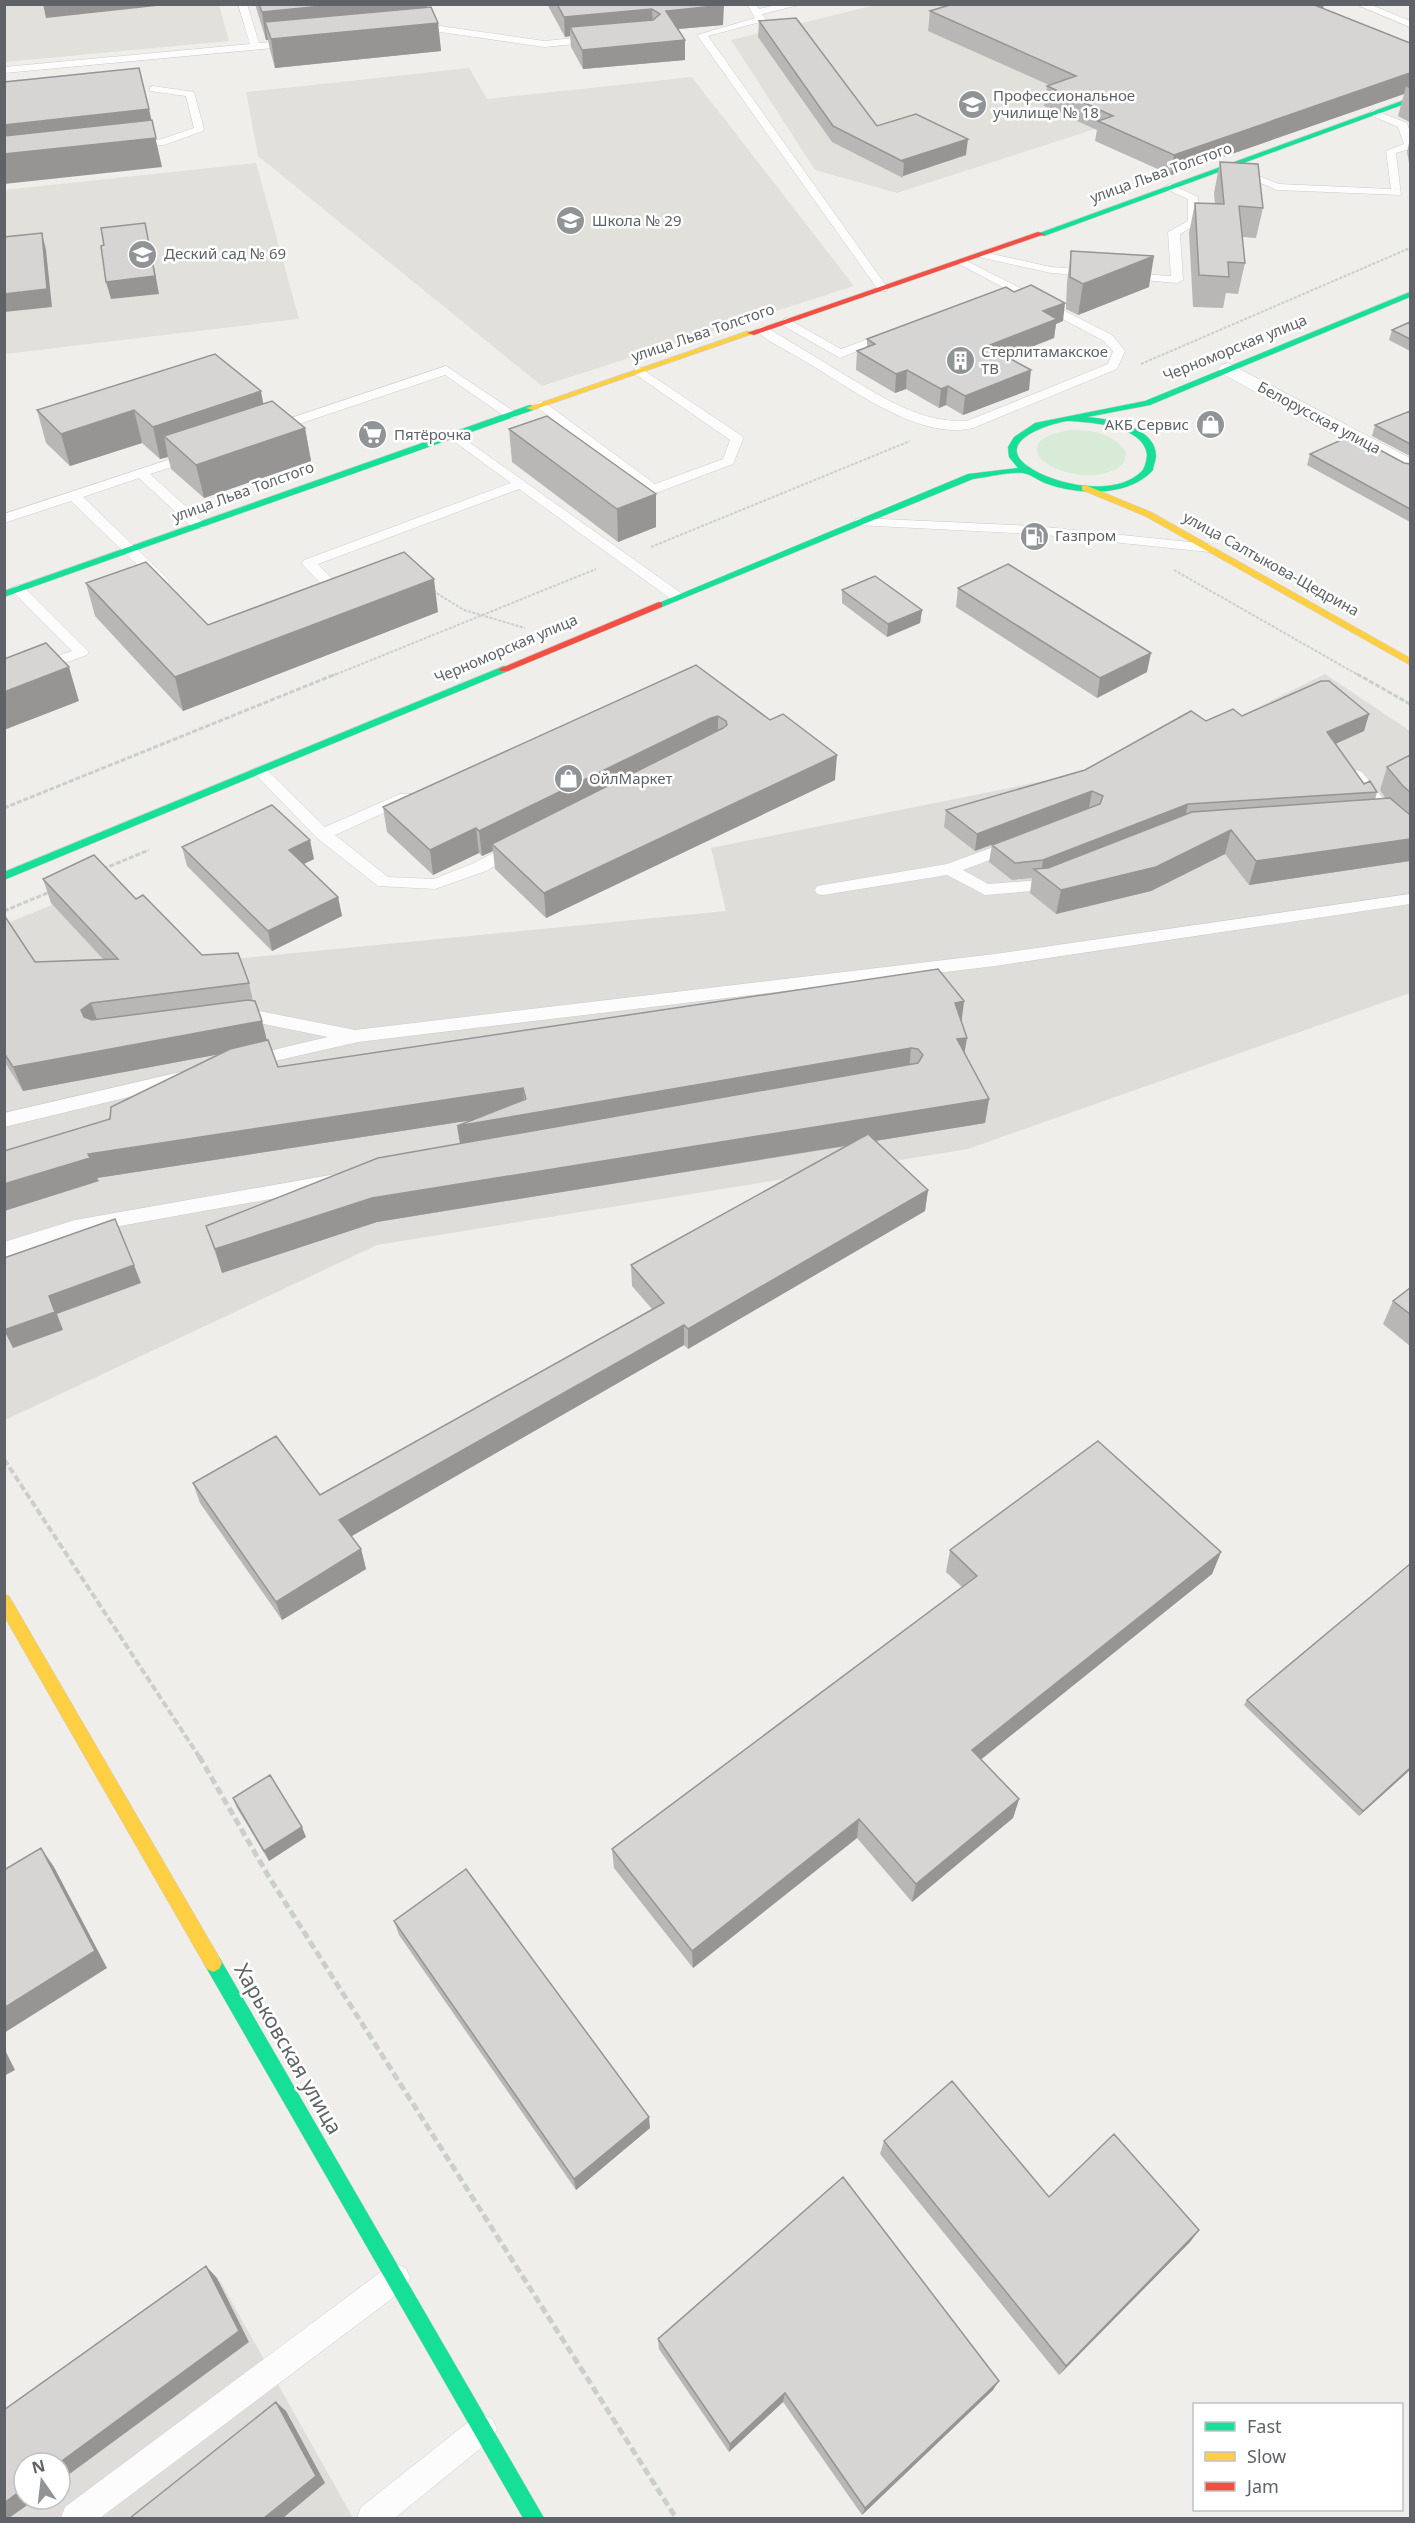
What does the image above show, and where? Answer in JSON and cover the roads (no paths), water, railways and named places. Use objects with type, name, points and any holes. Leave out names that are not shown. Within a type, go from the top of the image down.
[{"type":"main road","name":"улица Льва Толстого","points":[[11,592],[452,434],[983,255],[1410,100]]},
{"type":"main road","name":"Черноморская улица","points":[[1002,449],[1030,426],[1047,420],[1067,418],[1145,421],[1228,369],[1410,294]]},
{"type":"main road","points":[[1018,435],[1012,447],[1015,459],[1025,470],[1041,479],[1062,486],[1085,488],[1123,484],[1138,478],[1148,469],[1152,459],[1145,421],[1128,429],[1110,422],[1067,418]]},
{"type":"main road","points":[[971,476],[987,463]]},
{"type":"main road","name":"Черноморская улица","points":[[4,874],[260,771],[676,596],[971,476],[1025,470]]},
{"type":"main road","points":[[1138,478],[1148,514]]},
{"type":"main road","name":"улица Салтыкова-Щедрина","points":[[1085,488],[1148,514],[1410,662]]},
{"type":"main road","name":"Харьковская улица","points":[[4,1601],[534,2518]]},
{"type":"street","name":"Белорусская улица","points":[[1228,369],[1410,466]]},
{"type":"lane","points":[[242,4],[255,46]]},
{"type":"lane","points":[[799,4],[754,8],[761,19],[702,35],[883,289]]},
{"type":"lane","points":[[1359,4],[1410,24]]},
{"type":"lane","points":[[405,32],[440,29],[544,44],[609,38]]},
{"type":"lane","points":[[4,70],[148,76],[255,46],[301,42]]},
{"type":"lane","points":[[118,147],[164,142],[198,129],[190,94],[148,76]]},
{"type":"lane","points":[[1227,166],[1277,187],[1396,192],[1391,151],[1410,146],[1403,125],[1374,113]]},
{"type":"lane","points":[[983,255],[1052,270],[1177,280],[1174,232],[1193,223],[1193,197],[1170,187]]},
{"type":"lane","points":[[762,330],[892,408],[946,427],[969,425],[1113,366],[1119,351],[1108,338],[1010,292],[963,262]]},
{"type":"lane","points":[[786,322],[840,354],[906,330]]},
{"type":"lane","points":[[254,435],[446,370],[512,415]]},
{"type":"lane","points":[[540,405],[654,489],[728,461],[736,440],[639,371]]},
{"type":"lane","points":[[452,434],[676,596]]},
{"type":"lane","points":[[4,519],[209,450]]},
{"type":"lane","points":[[141,473],[198,525]]},
{"type":"lane","points":[[333,601],[344,597],[309,563],[520,484]]},
{"type":"lane","points":[[74,496],[170,588]]},
{"type":"lane","points":[[861,522],[941,522],[1023,527],[1209,548]]},
{"type":"lane","points":[[4,681],[82,652],[11,592]]},
{"type":"lane","points":[[260,771],[324,834],[384,882],[435,884],[480,867],[531,841]]},
{"type":"lane","points":[[1357,775],[1387,815],[1363,817]]},
{"type":"lane","points":[[324,834],[420,791]]},
{"type":"lane","points":[[823,890],[950,869],[1026,840]]},
{"type":"lane","points":[[950,869],[985,890],[1043,885],[1076,872]]},
{"type":"lane","points":[[232,1065],[358,1036],[995,960],[1410,899]]},
{"type":"lane","points":[[219,1021],[254,1016],[358,1036]]},
{"type":"lane","points":[[4,1120],[209,1071]]},
{"type":"lane","points":[[4,1250],[75,1227],[357,1177]]},
{"type":"lane","points":[[76,2518],[396,2278]]},
{"type":"lane","points":[[372,2518],[482,2429]]},
{"type":"place","name":"Профессиональное училище № 18","points":[[972,105]]},
{"type":"place","name":"Школа № 29","points":[[571,221]]},
{"type":"place","name":"Деский сад № 69","points":[[143,254]]},
{"type":"place","name":"Стерлитамакское ТВ","points":[[960,361]]},
{"type":"place","name":"АКБ Сервис","points":[[1210,425]]},
{"type":"place","name":"Пятёрочка","points":[[373,435]]},
{"type":"place","name":"Газпром","points":[[1034,536]]},
{"type":"place","name":"ОйлМаркет","points":[[568,779]]}]
